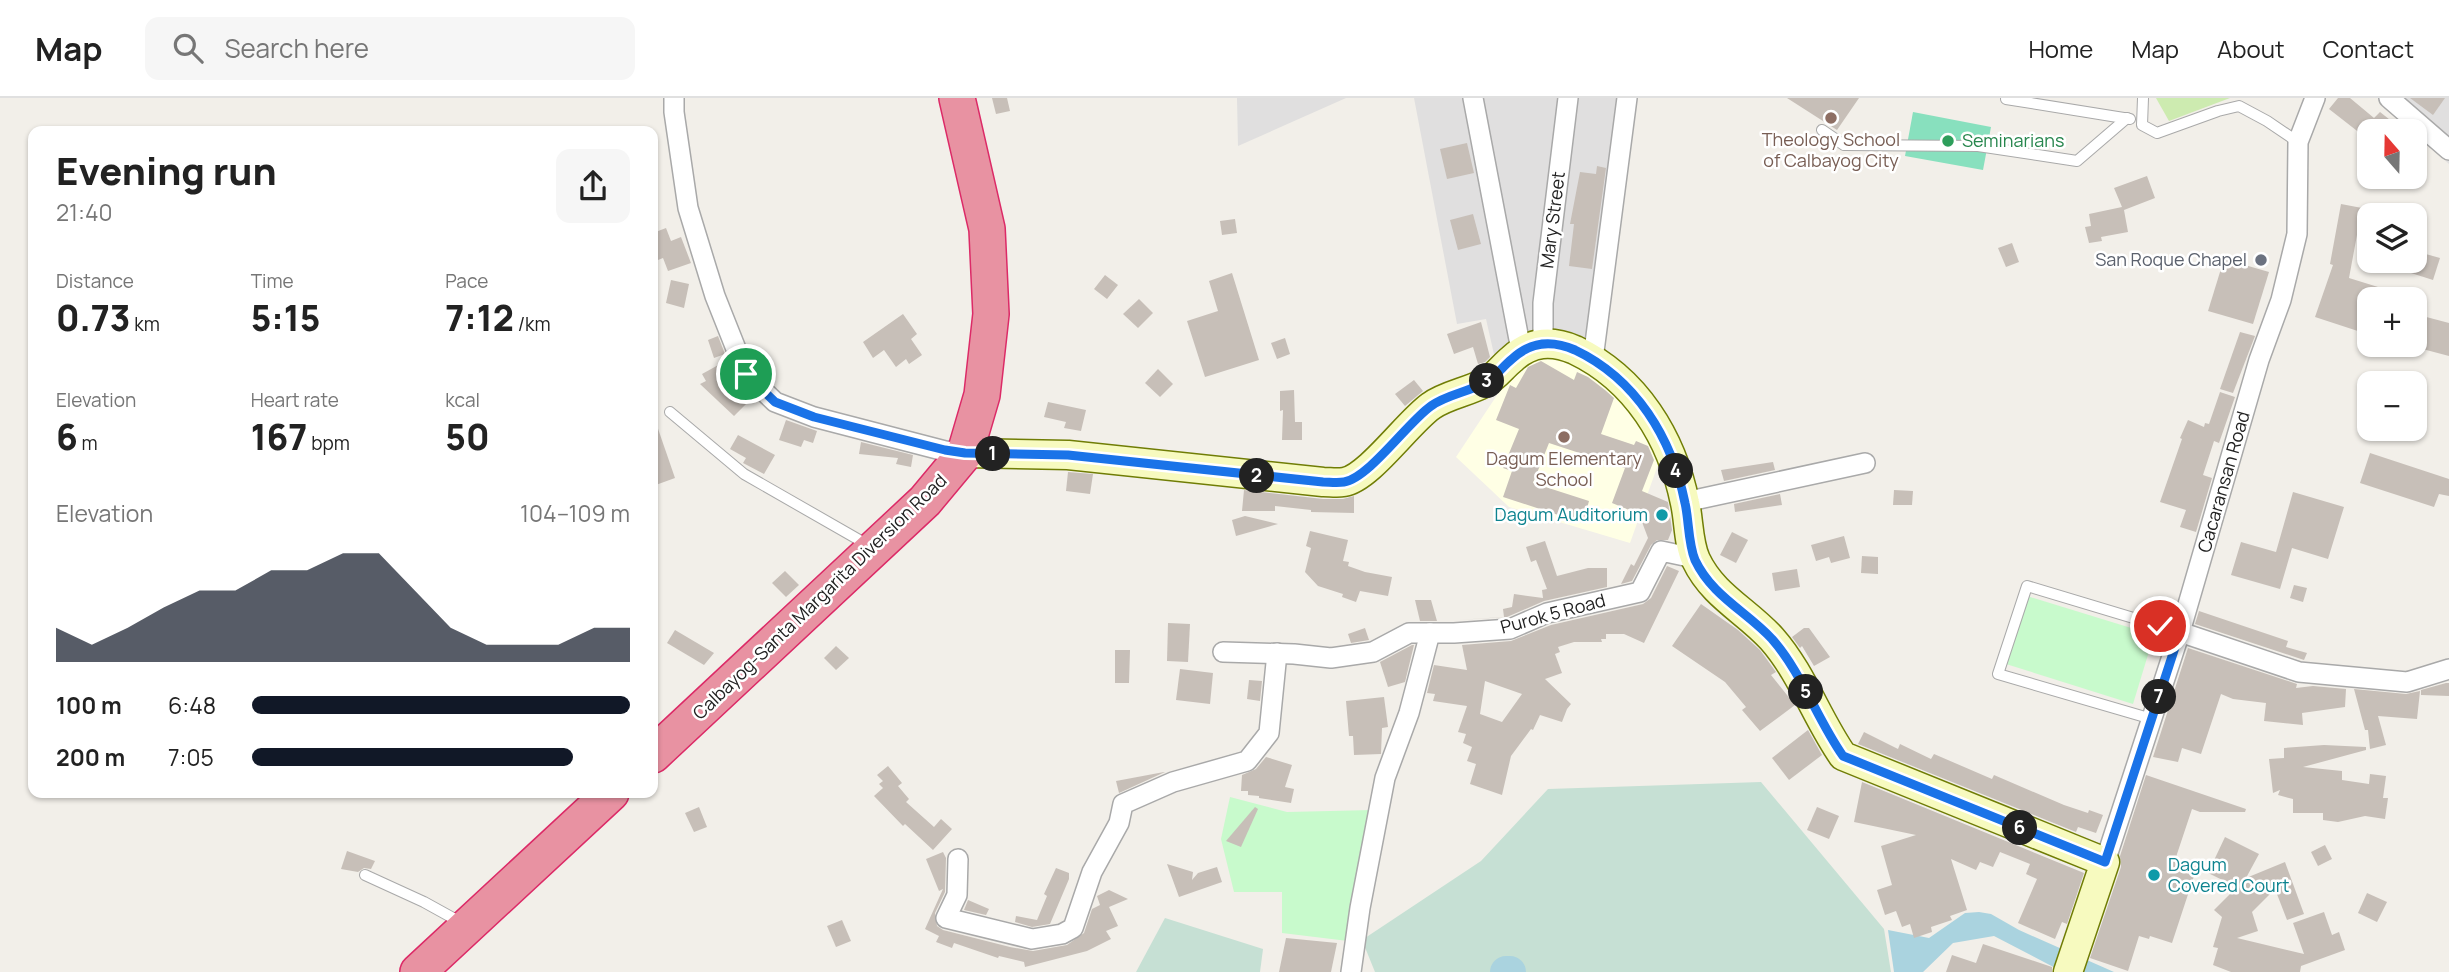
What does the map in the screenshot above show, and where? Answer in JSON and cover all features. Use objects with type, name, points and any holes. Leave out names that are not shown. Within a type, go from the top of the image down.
[{"type":"highway","name":"Calbayog-Santa Margarita Diversion Road","points":[[658,750],[925,501],[965,453],[982,395],[991,314],[987,229],[957,98]]},
{"type":"highway","points":[[418,972],[606,798]]},
{"type":"street","points":[[674,98],[688,208],[715,296],[746,374],[775,402],[814,417],[965,453],[1068,455],[1310,481],[1344,482],[1354,478],[1367,467],[1432,405],[1493,378],[1532,347],[1562,345],[1593,359],[1629,388],[1651,417],[1672,454],[1685,502],[1694,558],[1713,588],[1771,639],[1797,674],[1827,733],[1843,756],[2105,862],[2068,972]]},
{"type":"street","points":[[1474,98],[1532,347]]},
{"type":"street","name":"Mary Street","points":[[1532,347],[1543,303],[1568,98]]},
{"type":"street","points":[[1593,359],[1628,98]]},
{"type":"street","name":"Cacaransan Road","points":[[2105,862],[2180,632],[2259,360],[2281,300],[2297,234],[2298,142],[2315,98]]},
{"type":"street","points":[[2389,98],[2445,139]]},
{"type":"street","points":[[1685,502],[1865,463]]},
{"type":"street","name":"Purok 5 Road","points":[[1223,652],[1331,658],[1373,652],[1409,633],[1510,629],[1548,613],[1640,592],[1661,551],[1694,558]]},
{"type":"street","points":[[2180,632],[2299,673],[2407,681],[2449,669]]},
{"type":"street","points":[[1351,972],[1360,908],[1385,778],[1409,713],[1430,633]]},
{"type":"street","points":[[958,859],[957,895],[946,918],[1031,939],[1073,928],[1092,872],[1119,823],[1123,804],[1173,782],[1247,761],[1269,733],[1277,653]]},
{"type":"lane","points":[[2142,125],[2143,98]]},
{"type":"lane","points":[[2006,99],[2127,118],[2157,132],[2239,106],[2298,142]]},
{"type":"lane","points":[[1822,130],[1844,145],[1978,146],[2077,161],[2127,118]]},
{"type":"lane","points":[[670,412],[744,474],[874,549]]},
{"type":"lane","points":[[2152,719],[1998,674],[2027,586],[2180,632]]},
{"type":"lane","points":[[365,875],[424,902],[467,926]]},
{"type":"shaded area","points":[[1237,98],[1346,98],[1238,146]]},
{"type":"shaded area","points":[[1414,98],[1627,98],[1593,359],[1498,372],[1486,319],[1457,324]]},
{"type":"shaded area","points":[[2380,98],[2449,98],[2449,164],[2427,143],[2427,119],[2402,119]]},
{"type":"shaded area","name":"Dagum Elementary School","points":[[1535,352],[1562,352],[1652,426],[1664,448],[1630,543],[1509,507],[1456,457],[1515,368]]},
{"type":"shaded area","points":[[1761,782],[1884,929],[1891,972],[1375,972],[1362,940],[1481,861],[1548,789]]},
{"type":"shaded area","points":[[1165,918],[1263,949],[1260,972],[1136,972]]},
{"type":"green space","points":[[2156,98],[2230,98],[2169,121]]},
{"type":"green space","name":"Seminarians","points":[[1913,112],[1991,127],[1983,170],[1905,156]]},
{"type":"green space","points":[[2027,596],[2154,635],[2133,704],[2006,664]]},
{"type":"green space","points":[[1230,797],[1287,812],[1373,810],[1348,941],[1282,933],[1282,892],[1234,892],[1221,839]]},
{"type":"water","points":[[1965,913],[1991,914],[2019,930],[2114,972],[2063,972],[1994,936],[1953,943],[1923,972],[1894,972],[1888,930],[1929,938]]},
{"type":"building","points":[[992,98],[1007,98],[1010,111],[996,114]]},
{"type":"building","name":"Theology School of Calbayog City","points":[[1787,98],[1859,98],[1837,130]]},
{"type":"building","points":[[2338,98],[2350,98],[2374,118],[2380,112],[2389,119],[2357,119],[2357,131],[2329,109]]},
{"type":"building","points":[[2410,98],[2445,98],[2433,115]]},
{"type":"building","points":[[1467,143],[1474,173],[1447,179],[1440,149]]},
{"type":"building","points":[[1597,166],[1606,168],[1592,269],[1569,266],[1574,224],[1570,224],[1580,172],[1596,174]]},
{"type":"building","points":[[2147,176],[2155,198],[2124,210],[2128,232],[2101,237],[2102,241],[2089,243],[2085,227],[2091,226],[2089,214],[2122,207],[2114,188]]},
{"type":"building","points":[[2341,204],[2357,207],[2357,235],[2349,278],[2378,287],[2357,287],[2357,331],[2315,317],[2333,265],[2330,264]]},
{"type":"building","points":[[1473,214],[1481,244],[1458,250],[1450,220]]},
{"type":"building","points":[[1235,219],[1237,233],[1222,235],[1220,221]]},
{"type":"building","points":[[666,228],[671,241],[681,237],[691,263],[668,271],[663,258],[658,260],[658,231]]},
{"type":"building","points":[[2012,243],[2019,262],[2006,267],[1998,248]]},
{"type":"building","points":[[2427,254],[2440,258],[2433,280],[2411,273],[2427,273]]},
{"type":"building","points":[[2224,259],[2269,272],[2253,324],[2208,311]]},
{"type":"building","points":[[1232,273],[1259,360],[1205,377],[1187,321],[1218,311],[1209,281]]},
{"type":"building","points":[[1105,275],[1118,285],[1107,299],[1094,289]]},
{"type":"building","points":[[671,280],[689,284],[684,308],[666,303]]},
{"type":"building","points":[[1139,299],[1153,313],[1138,328],[1123,314]]},
{"type":"building","points":[[903,314],[917,334],[911,339],[922,355],[909,364],[906,359],[896,367],[884,350],[873,358],[863,342]]},
{"type":"building","points":[[2427,317],[2449,323],[2449,356],[2427,350]]},
{"type":"building","points":[[1481,322],[1490,357],[1478,364],[1473,347],[1454,354],[1447,334]]},
{"type":"building","points":[[2240,332],[2255,336],[2233,393],[2220,389]]},
{"type":"building","points":[[718,336],[725,354],[714,358],[708,340]]},
{"type":"building","points":[[1285,338],[1290,354],[1277,359],[1271,343]]},
{"type":"building","points":[[1541,361],[1574,380],[1577,372],[1605,390],[1614,398],[1601,434],[1634,445],[1636,441],[1648,446],[1654,460],[1642,491],[1668,502],[1672,530],[1668,540],[1657,540],[1651,545],[1632,581],[1621,584],[1648,538],[1639,514],[1612,503],[1625,468],[1549,443],[1533,483],[1589,501],[1583,523],[1503,497],[1512,471],[1503,468],[1519,429],[1496,420],[1510,385],[1516,388],[1528,367]]},
{"type":"building","points":[[722,363],[737,392],[748,402],[734,416],[700,384],[706,381],[702,374]]},
{"type":"building","points":[[1158,369],[1173,384],[1160,397],[1145,383]]},
{"type":"building","points":[[1414,380],[1423,391],[1405,406],[1395,394]]},
{"type":"building","points":[[1294,390],[1295,422],[1302,422],[1302,440],[1282,440],[1283,410],[1280,411],[1280,391]]},
{"type":"building","points":[[2220,392],[2235,397],[2219,443],[2214,441],[2203,475],[2212,478],[2196,532],[2180,527],[2186,510],[2160,502],[2188,420],[2204,427],[2205,423],[2209,424]]},
{"type":"building","points":[[1048,402],[1086,410],[1081,431],[1064,428],[1066,422],[1044,417]]},
{"type":"building","points":[[786,420],[817,431],[813,443],[804,440],[801,447],[779,440]]},
{"type":"building","points":[[658,429],[675,478],[658,484]]},
{"type":"building","points":[[738,435],[775,455],[764,474],[743,463],[746,458],[730,449]]},
{"type":"building","points":[[861,442],[913,455],[911,467],[896,464],[898,458],[859,454]]},
{"type":"building","points":[[2370,453],[2449,479],[2449,496],[2439,494],[2434,507],[2360,483]]},
{"type":"building","points":[[1773,462],[1775,470],[1724,481],[1721,470]]},
{"type":"building","points":[[1068,472],[1093,474],[1090,494],[1066,491]]},
{"type":"building","points":[[1244,490],[1323,499],[1354,496],[1354,513],[1311,512],[1275,506],[1275,511],[1242,511]]},
{"type":"building","points":[[1894,490],[1913,491],[1912,505],[1893,505]]},
{"type":"building","points":[[2293,492],[2344,507],[2328,559],[2292,548],[2280,589],[2231,575],[2241,542],[2276,552]]},
{"type":"building","points":[[1780,494],[1782,505],[1735,512],[1734,504]]},
{"type":"building","points":[[1245,516],[1278,524],[1236,536],[1232,520]]},
{"type":"building","points":[[1310,531],[1348,540],[1343,561],[1349,562],[1348,566],[1365,572],[1392,577],[1388,596],[1360,591],[1356,602],[1342,597],[1343,594],[1318,586],[1305,572],[1311,548],[1306,546]]},
{"type":"building","points":[[1732,532],[1748,540],[1736,563],[1720,555]]},
{"type":"building","points":[[1844,536],[1850,558],[1831,563],[1829,557],[1816,561],[1811,545]]},
{"type":"building","points":[[1545,541],[1557,576],[1588,568],[1607,568],[1607,587],[1544,601],[1507,617],[1457,620],[1504,617],[1503,609],[1512,607],[1514,594],[1543,598],[1542,590],[1547,589],[1536,560],[1531,562],[1526,547]]},
{"type":"building","points":[[1862,556],[1878,557],[1878,574],[1861,573]]},
{"type":"building","points":[[1667,566],[1679,571],[1644,643],[1624,634],[1606,634],[1606,639],[1601,639],[1602,642],[1574,642],[1558,647],[1560,652],[1555,654],[1562,673],[1545,679],[1571,704],[1562,722],[1540,715],[1533,730],[1531,729],[1511,756],[1502,795],[1470,784],[1476,764],[1467,761],[1472,747],[1463,743],[1466,734],[1458,732],[1467,706],[1433,701],[1435,694],[1427,693],[1434,665],[1467,670],[1462,645],[1511,641],[1551,625],[1643,604],[1651,598]],"holes":[[[1485,681],[1522,694],[1502,722],[1480,714]]]},
{"type":"building","points":[[1797,569],[1800,587],[1775,591],[1772,573]]},
{"type":"building","points":[[785,571],[799,585],[786,597],[772,583]]},
{"type":"building","points":[[2294,585],[2307,588],[2303,602],[2290,598]]},
{"type":"building","points":[[1415,600],[1431,600],[1437,621],[1420,621]]},
{"type":"building","points":[[1701,604],[1738,630],[1760,650],[1776,672],[1771,675],[1795,705],[1760,731],[1742,710],[1746,707],[1725,682],[1672,646]]},
{"type":"building","points":[[2199,611],[2288,641],[2286,647],[2307,653],[2304,660],[2195,624]]},
{"type":"building","points":[[1168,623],[1190,624],[1188,662],[1167,661]]},
{"type":"building","points":[[1365,628],[1369,640],[1351,643],[1348,634]]},
{"type":"building","points":[[1804,628],[1809,628],[1830,657],[1814,666],[1802,646],[1800,648],[1792,637]]},
{"type":"building","points":[[675,630],[714,653],[704,665],[667,643]]},
{"type":"building","points":[[1412,645],[1405,682],[1388,687],[1380,662]]},
{"type":"building","points":[[836,646],[849,658],[836,670],[824,658]]},
{"type":"building","points":[[2188,648],[2297,684],[2296,688],[2313,686],[2346,689],[2345,707],[2302,713],[2303,725],[2264,721],[2266,703],[2233,699],[2221,694],[2201,754],[2182,748],[2178,762],[2153,757]]},
{"type":"building","points":[[1115,650],[1130,650],[1129,683],[1115,683]]},
{"type":"building","points":[[1180,669],[1213,673],[1210,704],[1176,700]]},
{"type":"building","points":[[1249,680],[1262,681],[1260,701],[1247,699]]},
{"type":"building","points":[[2449,683],[2449,696],[2421,695],[2421,690]]},
{"type":"building","points":[[2354,689],[2406,694],[2420,691],[2417,719],[2378,716],[2386,745],[2370,749],[2368,730],[2365,730]]},
{"type":"building","points":[[1384,697],[1388,727],[1382,728],[1381,754],[1354,755],[1353,736],[1349,736],[1346,701]]},
{"type":"building","points":[[1808,730],[1822,755],[1789,780],[1772,758]]},
{"type":"building","points":[[1864,732],[1898,749],[1900,744],[1931,759],[1934,754],[1992,779],[1994,775],[2064,805],[2103,815],[2096,833],[2078,827],[2076,832],[1858,744]]},
{"type":"building","points":[[2324,745],[2366,747],[2366,750],[2303,767],[2342,771],[2342,780],[2369,784],[2370,774],[2386,776],[2383,798],[2388,798],[2385,819],[2365,816],[2338,822],[2323,820],[2323,813],[2293,813],[2293,799],[2278,795],[2280,790],[2273,793],[2269,759],[2284,758],[2284,748]]},
{"type":"building","points":[[1266,757],[1292,765],[1285,787],[1294,789],[1291,803],[1259,798],[1248,795],[1248,791],[1241,791],[1242,775],[1256,769]]},
{"type":"building","points":[[888,766],[902,783],[898,786],[909,799],[906,802],[934,827],[941,819],[952,829],[933,850],[905,824],[903,826],[874,796],[883,788],[879,784],[883,781],[877,775]]},
{"type":"building","points":[[1165,772],[1119,793],[1116,781]]},
{"type":"building","points":[[2146,775],[2246,809],[2245,812],[2200,812],[2192,809],[2175,860],[2197,867],[2172,943],[2150,936],[2149,939],[2139,936],[2128,971],[2090,958],[2121,867],[2120,856]]},
{"type":"building","points":[[1862,782],[2084,873],[2067,924],[2062,922],[2055,939],[2018,923],[2037,879],[2026,874],[2030,864],[2000,852],[1993,867],[1980,862],[1976,870],[1951,859],[1967,910],[1950,916],[1952,920],[1931,927],[1932,932],[1914,938],[1910,924],[1902,927],[1896,911],[1885,915],[1877,890],[1892,885],[1881,846],[1916,835],[1854,822]]},
{"type":"building","points":[[699,807],[707,827],[694,832],[685,813]]},
{"type":"building","points":[[1255,807],[1258,809],[1241,847],[1226,841]]},
{"type":"building","points":[[1817,807],[1839,816],[1829,839],[1807,830]]},
{"type":"building","points":[[2225,837],[2259,854],[2246,878],[2285,862],[2304,914],[2287,920],[2275,889],[2252,912],[2258,931],[2237,938],[2304,954],[2293,923],[2324,912],[2332,935],[2339,932],[2345,950],[2301,966],[2300,972],[2231,972],[2213,965],[2218,948],[2213,947],[2222,917],[2214,910],[2237,887],[2208,873]]},
{"type":"building","points":[[2325,845],[2332,859],[2318,866],[2311,852]]},
{"type":"building","points":[[347,851],[375,861],[371,869],[364,868],[358,872],[341,869]]},
{"type":"building","points":[[943,852],[946,858],[945,892],[935,913],[937,926],[943,930],[1033,951],[1067,945],[1084,933],[1092,909],[1100,905],[1097,896],[1109,890],[1128,899],[1109,907],[1118,926],[1106,931],[1111,939],[1087,951],[1025,967],[1024,962],[999,956],[998,958],[954,943],[952,948],[936,942],[939,936],[925,929],[943,889],[939,891],[926,859]]},
{"type":"building","points":[[1167,864],[1193,872],[1192,880],[1198,873],[1217,867],[1222,882],[1179,897]]},
{"type":"building","points":[[1056,868],[1069,873],[1069,879],[1050,924],[1032,927],[1015,922],[1016,916],[1037,920],[1047,896],[1044,894]]},
{"type":"building","points":[[2367,893],[2387,902],[2377,922],[2358,913]]},
{"type":"building","points":[[968,900],[989,909],[986,915],[964,910]]},
{"type":"building","points":[[842,920],[851,941],[836,947],[827,926]]},
{"type":"building","points":[[1286,938],[1337,943],[1331,972],[1279,972]]},
{"type":"building","points":[[1983,944],[2052,967],[2052,972],[1946,972],[1952,955],[1976,963]]},
{"type":"place","name":"Theology School of Calbayog City","points":[[1831,118]]},
{"type":"place","name":"Seminarians","points":[[1948,141]]},
{"type":"place","name":"San Roque Chapel","points":[[2261,260]]},
{"type":"place","name":"Dagum Elementary School","points":[[1564,437]]},
{"type":"place","name":"Dagum Auditorium","points":[[1662,515]]},
{"type":"place","name":"Dagum Covered Court","points":[[2154,875]]},
{"type":"route","points":[[746,374],[775,402],[814,417],[945,450],[965,453],[1068,455],[1155,466],[1344,482],[1354,478],[1367,467],[1432,405],[1493,378],[1521,350],[1543,343],[1562,345],[1593,359],[1612,374],[1629,388],[1651,417],[1672,454],[1685,502],[1694,558],[1713,588],[1771,639],[1797,674],[1827,733],[1843,756],[2105,862],[2180,632],[2160,626]]}]
